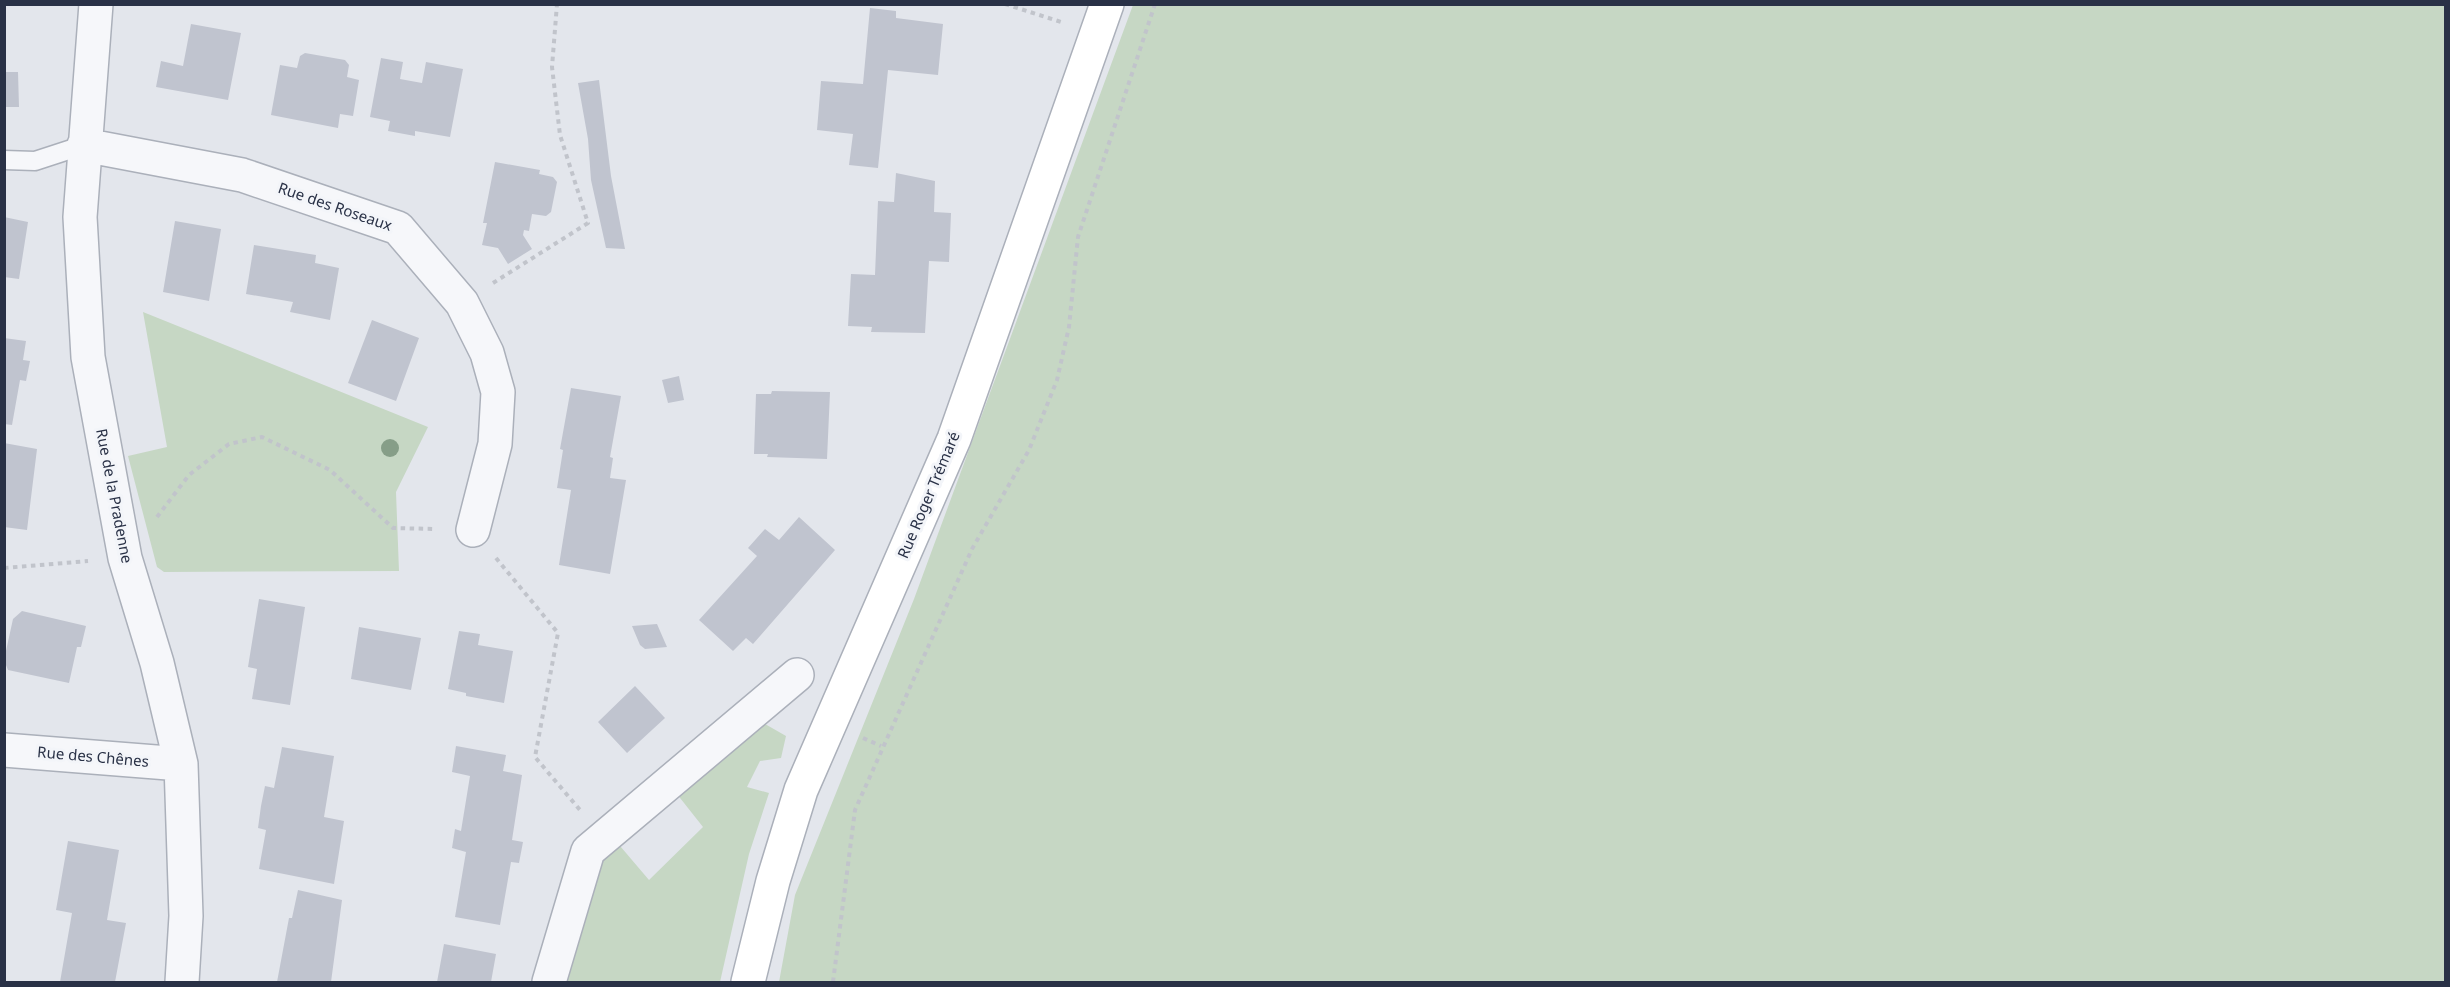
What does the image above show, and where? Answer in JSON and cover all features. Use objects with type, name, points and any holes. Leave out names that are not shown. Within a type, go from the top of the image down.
[{"type":"street","name":"Rue de la Pradenne","points":[[96,4],[80,217],[88,357],[125,558],[157,663],[181,764],[186,916],[182,982]]},
{"type":"street","name":"Rue Roger Trémaré","points":[[748,982],[773,882],[801,790],[954,439],[1101,19]]},
{"type":"street","name":"Rue des Roseaux","points":[[84,145],[242,175],[398,228],[462,303],[487,353],[498,392],[495,444],[473,530]]},
{"type":"street","points":[[549,982],[588,851],[797,675]]},
{"type":"street","name":"Rue des Chênes","points":[[4,750],[181,764]]},
{"type":"lane","points":[[4,160],[36,161],[84,145]]},
{"type":"path","points":[[462,303],[588,223],[560,135],[552,67],[557,4]]},
{"type":"path","points":[[1005,4],[1101,19]]},
{"type":"path","points":[[833,982],[855,810],[972,549],[1029,450],[1057,380],[1069,327],[1078,237],[1155,4]]},
{"type":"path","points":[[4,568],[125,558],[189,475],[229,444],[262,437],[330,470],[393,528],[473,530],[558,633],[535,757],[591,824],[600,840]]},
{"type":"green space","points":[[1133,5],[2445,5],[2445,982],[779,982],[795,895],[914,599]]},
{"type":"green space","points":[[143,312],[428,427],[396,492],[399,571],[164,572],[157,567],[128,456],[167,447]]},
{"type":"green space","points":[[751,716],[786,736],[781,758],[760,761],[747,787],[769,793],[749,854],[720,982],[549,982],[609,833],[649,880],[703,827],[669,784]]},
{"type":"building","points":[[870,8],[896,11],[896,18],[943,24],[938,75],[888,70],[878,168],[849,165],[853,134],[817,130],[821,81],[863,84]]},
{"type":"building","points":[[191,24],[241,33],[228,100],[156,87],[161,61],[183,66]]},
{"type":"building","points":[[305,53],[345,60],[349,65],[347,77],[359,80],[353,116],[340,114],[338,128],[271,115],[280,65],[297,68],[300,56]]},
{"type":"building","points":[[381,58],[403,62],[400,79],[422,83],[426,62],[463,69],[450,137],[415,131],[415,136],[388,131],[390,121],[370,117]]},
{"type":"building","points":[[4,72],[18,72],[19,107],[4,107]]},
{"type":"building","points":[[599,80],[611,176],[625,249],[606,248],[591,180],[588,139],[578,83]]},
{"type":"building","points":[[495,162],[540,170],[539,174],[553,177],[557,182],[551,212],[546,216],[532,214],[529,231],[524,230],[523,235],[532,249],[508,264],[498,248],[482,245],[487,223],[483,223]]},
{"type":"building","points":[[896,173],[935,181],[934,212],[951,213],[949,262],[929,261],[925,333],[871,332],[872,327],[848,326],[851,274],[875,275],[878,201],[894,202]]},
{"type":"building","points":[[4,217],[28,222],[19,279],[4,277]]},
{"type":"building","points":[[175,221],[221,229],[209,301],[163,292]]},
{"type":"building","points":[[254,245],[316,255],[315,263],[339,268],[330,320],[290,312],[293,302],[246,294]]},
{"type":"building","points":[[372,320],[419,338],[396,401],[348,383]]},
{"type":"building","points":[[4,338],[26,341],[23,360],[30,361],[26,381],[20,380],[12,425],[4,424]]},
{"type":"building","points":[[679,376],[684,400],[668,403],[662,380]]},
{"type":"building","points":[[571,388],[621,396],[610,457],[613,458],[610,478],[626,480],[610,574],[559,565],[571,490],[557,488],[563,450],[560,449]]},
{"type":"building","points":[[772,391],[830,392],[827,459],[767,457],[768,454],[754,454],[756,394],[771,394]]},
{"type":"building","points":[[4,443],[37,449],[27,530],[4,527]]},
{"type":"building","points":[[799,517],[835,550],[753,644],[746,638],[733,651],[699,620],[757,556],[748,548],[765,529],[779,540]]},
{"type":"building","points":[[259,599],[305,607],[290,705],[252,699],[257,669],[248,667]]},
{"type":"building","points":[[22,611],[86,626],[81,647],[77,647],[69,683],[8,670],[4,660],[13,619]]},
{"type":"building","points":[[657,624],[667,647],[645,649],[640,645],[632,626]]},
{"type":"building","points":[[359,627],[421,638],[411,690],[351,679]]},
{"type":"building","points":[[459,631],[480,634],[478,645],[513,651],[504,703],[466,696],[466,693],[448,689]]},
{"type":"building","points":[[635,686],[665,718],[627,753],[598,722]]},
{"type":"building","points":[[456,746],[506,755],[503,771],[522,775],[512,840],[523,842],[519,863],[511,862],[500,925],[455,917],[466,852],[452,848],[455,829],[461,831],[470,776],[452,772]]},
{"type":"building","points":[[282,747],[334,756],[324,817],[344,821],[334,884],[259,869],[266,830],[258,828],[261,806],[265,786],[274,788]]},
{"type":"building","points":[[68,841],[119,850],[107,920],[126,923],[115,982],[60,982],[72,913],[56,910]]},
{"type":"building","points":[[298,890],[342,900],[331,982],[277,982],[289,918],[292,918]]},
{"type":"building","points":[[444,944],[496,954],[491,982],[437,982]]}]
